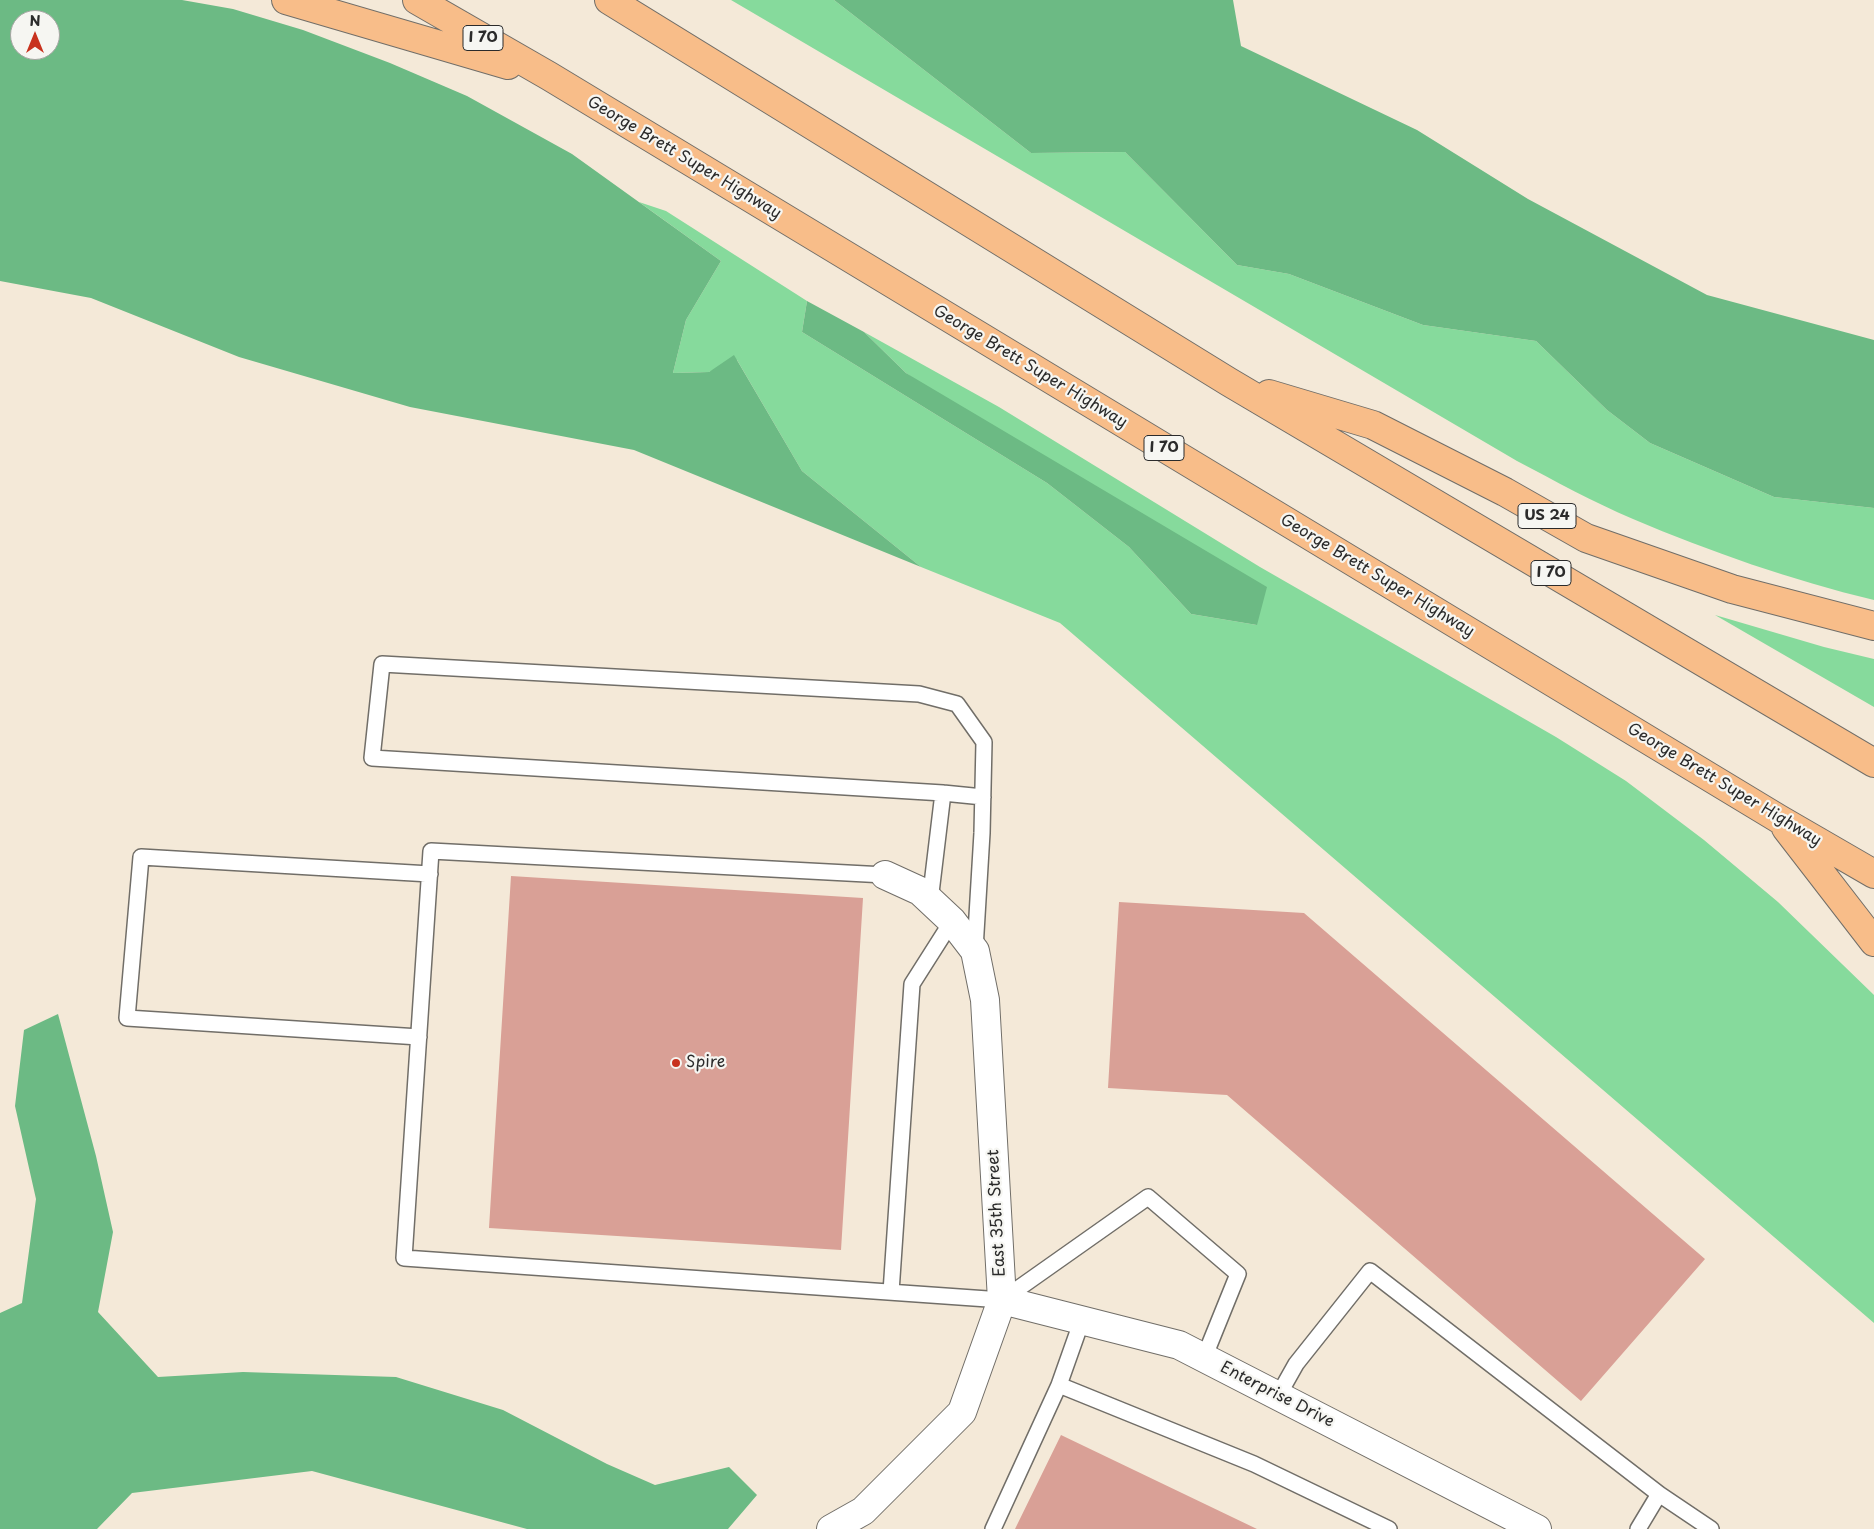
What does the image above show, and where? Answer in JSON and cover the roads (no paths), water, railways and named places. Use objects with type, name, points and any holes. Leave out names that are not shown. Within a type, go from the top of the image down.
[{"type":"highway","points":[[286,0],[549,76]]},
{"type":"highway","name":"George Brett Super Highway","points":[[417,0],[549,76],[1874,874]]},
{"type":"highway","name":"I 70","points":[[609,0],[1229,382],[1874,763]]},
{"type":"highway","name":"US 24","points":[[1229,382],[1373,424],[1505,492],[1586,538],[1732,589],[1874,626]]},
{"type":"highway","points":[[1780,819],[1874,942]]},
{"type":"street","name":"East 35th Street","points":[[830,1529],[863,1511],[962,1412],[1002,1300],[985,1000],[975,951],[952,921],[920,892],[885,875]]},
{"type":"street","name":"Enterprise Drive","points":[[1002,1300],[1179,1345],[1537,1529]]},
{"type":"lane","points":[[975,951],[983,797],[984,742],[957,704],[919,694],[382,664],[372,758],[943,792],[983,797]]},
{"type":"lane","points":[[930,901],[943,792]]},
{"type":"lane","points":[[885,875],[432,851],[404,1258],[1002,1300],[1148,1197],[1238,1274],[1204,1358]]},
{"type":"lane","points":[[419,1036],[127,1018],[142,857],[430,874]]},
{"type":"lane","points":[[891,1292],[912,984],[952,921]]},
{"type":"lane","points":[[1278,1396],[1296,1364],[1370,1271],[1659,1494],[1711,1529]]},
{"type":"lane","points":[[993,1529],[1059,1385],[1082,1320]]},
{"type":"lane","points":[[1059,1385],[1254,1464],[1389,1529]]},
{"type":"lane","points":[[1638,1529],[1659,1494]]},
{"type":"place","name":"Spire","points":[[676,1063]]}]
